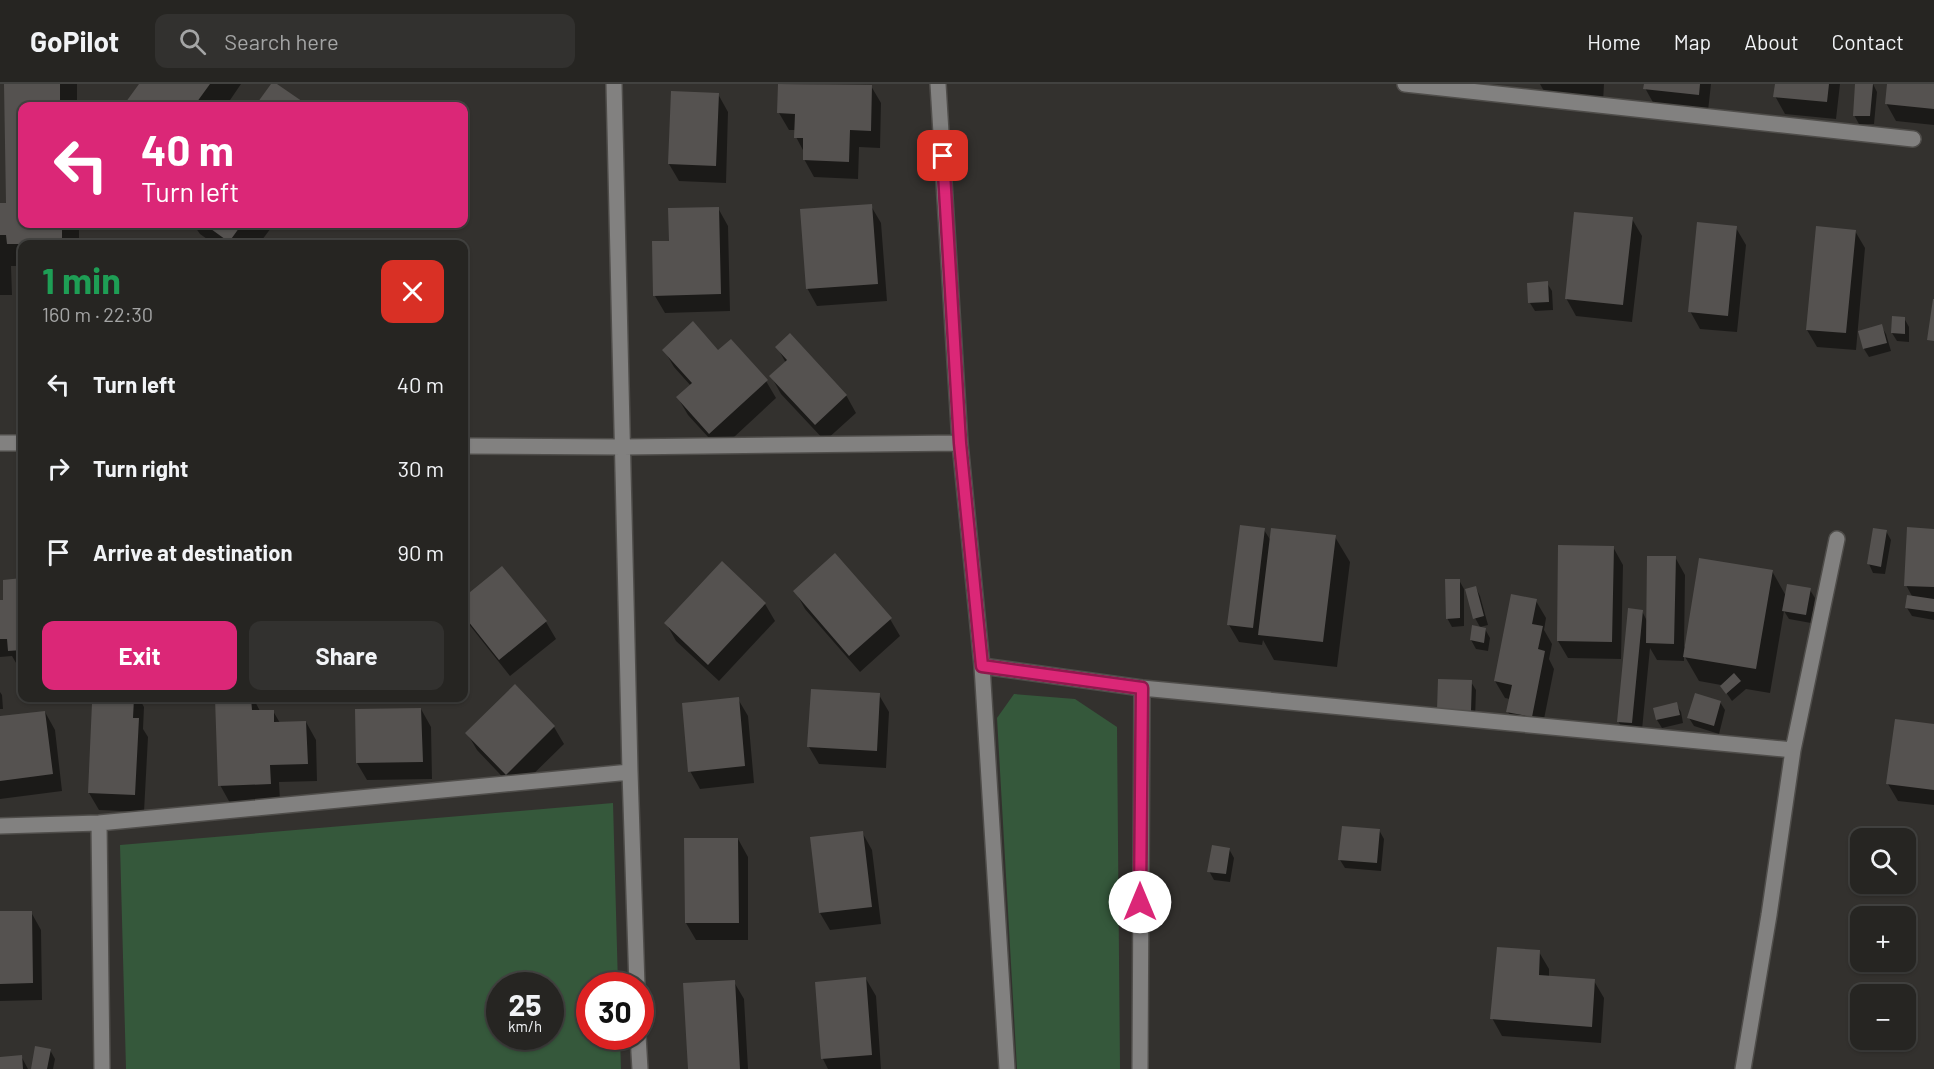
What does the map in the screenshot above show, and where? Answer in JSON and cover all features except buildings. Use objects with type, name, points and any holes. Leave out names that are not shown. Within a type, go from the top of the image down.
[{"type":"street","points":[[614,84],[637,972]]},
{"type":"street","points":[[938,84],[960,443],[982,666],[1007,1069]]},
{"type":"street","points":[[1405,84],[1913,139]]},
{"type":"street","points":[[0,443],[18,443]]},
{"type":"street","points":[[468,446],[623,447],[960,443]]},
{"type":"street","points":[[1743,1069],[1769,915],[1793,750],[1837,539]]},
{"type":"street","points":[[982,666],[1142,688],[1793,750]]},
{"type":"street","points":[[1140,1069],[1142,688]]},
{"type":"street","points":[[0,826],[99,823],[630,772]]},
{"type":"street","points":[[99,823],[102,1069]]},
{"type":"street","points":[[639,1050],[640,1069]]},
{"type":"green space","points":[[1014,694],[1075,699],[1117,727],[1120,1069],[1017,1069],[997,718]]},
{"type":"green space","points":[[613,803],[618,972],[576,972],[576,1050],[620,1050],[621,1069],[126,1069],[120,845]]},
{"type":"route","points":[[943,156],[960,443],[982,666],[1142,688],[1140,902]]}]
